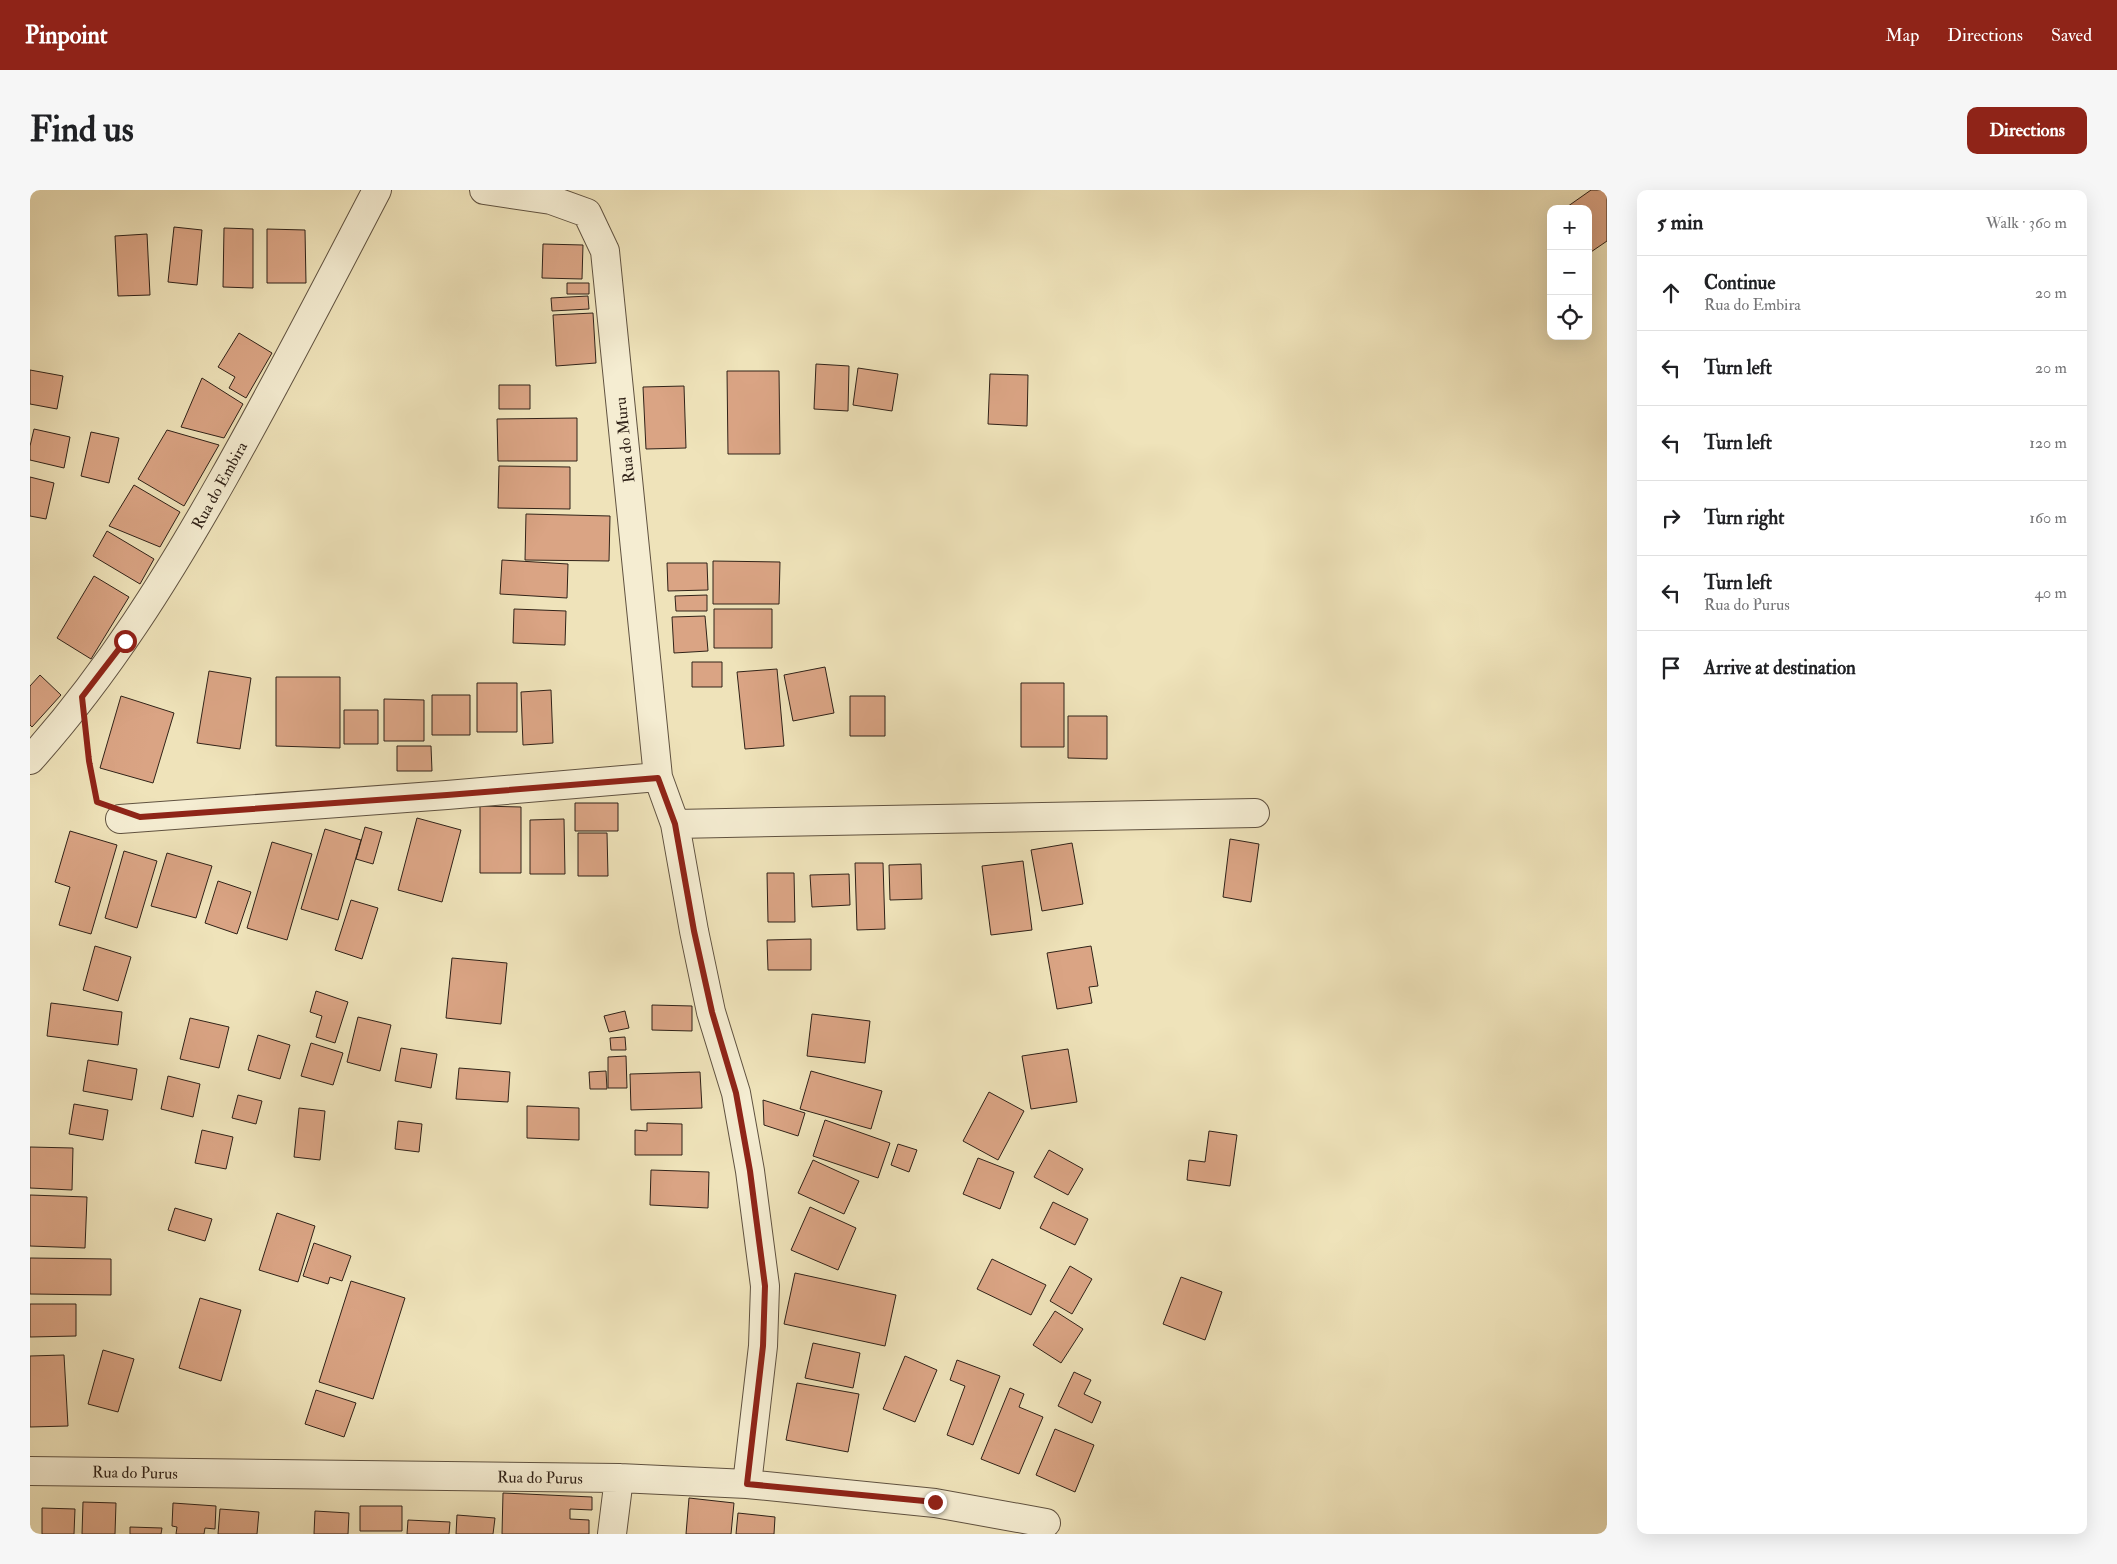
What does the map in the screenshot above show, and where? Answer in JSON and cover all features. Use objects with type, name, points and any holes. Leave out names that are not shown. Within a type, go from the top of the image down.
[{"type":"street","name":"Rua do Embira","points":[[30,760],[55,733],[125,641],[189,539],[273,389],[376,190]]},
{"type":"street","name":"Rua do Muru","points":[[484,190],[551,200],[587,213],[605,251],[658,778],[675,824],[694,931],[712,1012],[736,1093],[750,1171],[765,1286],[763,1346],[747,1484]]},
{"type":"street","points":[[130,818],[658,778]]},
{"type":"street","points":[[675,824],[1255,813]]},
{"type":"street","name":"Rua do Purus","points":[[30,1471],[619,1478],[747,1484],[935,1502],[1046,1522]]},
{"type":"street","points":[[612,1534],[619,1478]]},
{"type":"path","points":[[82,697],[89,761],[97,802],[130,818]]},
{"type":"building","points":[[1591,190],[1607,190],[1607,241],[1592,251],[1592,205],[1570,205]]},
{"type":"building","points":[[174,227],[202,230],[197,285],[168,282]]},
{"type":"building","points":[[224,228],[253,229],[253,288],[223,287]]},
{"type":"building","points":[[267,229],[305,230],[306,283],[267,283]]},
{"type":"building","points":[[147,234],[150,295],[118,296],[115,236]]},
{"type":"building","points":[[543,244],[583,245],[582,279],[542,278]]},
{"type":"building","points":[[567,283],[589,283],[589,294],[567,294]]},
{"type":"building","points":[[588,296],[589,309],[552,311],[551,298]]},
{"type":"building","points":[[593,313],[596,363],[556,366],[553,315]]},
{"type":"building","points":[[239,333],[272,353],[246,398],[229,388],[235,377],[218,367]]},
{"type":"building","points":[[816,364],[849,366],[848,411],[814,409]]},
{"type":"building","points":[[858,368],[898,374],[892,411],[853,405]]},
{"type":"building","points":[[30,370],[63,376],[57,409],[30,404]]},
{"type":"building","points":[[727,371],[779,371],[780,454],[728,454]]},
{"type":"building","points":[[990,374],[1028,375],[1027,426],[988,424]]},
{"type":"building","points":[[202,378],[243,404],[224,438],[181,427]]},
{"type":"building","points":[[499,385],[530,385],[530,409],[499,409]]},
{"type":"building","points":[[684,386],[686,448],[646,449],[643,387]]},
{"type":"building","points":[[577,418],[577,461],[498,461],[497,419]]},
{"type":"building","points":[[34,429],[70,437],[64,468],[30,460],[30,446]]},
{"type":"building","points":[[167,430],[219,445],[184,506],[138,479]]},
{"type":"building","points":[[91,432],[119,438],[109,483],[81,476]]},
{"type":"building","points":[[499,466],[570,467],[570,509],[498,508]]},
{"type":"building","points":[[30,477],[54,483],[46,519],[30,516]]},
{"type":"building","points":[[134,485],[180,512],[160,547],[109,526]]},
{"type":"building","points":[[526,514],[610,516],[609,561],[525,560]]},
{"type":"building","points":[[107,531],[154,559],[140,584],[93,556]]},
{"type":"building","points":[[502,560],[568,564],[567,598],[500,594]]},
{"type":"building","points":[[713,561],[780,562],[779,604],[713,604]]},
{"type":"building","points":[[667,563],[707,563],[708,590],[668,591]]},
{"type":"building","points":[[94,576],[129,597],[91,659],[57,638]]},
{"type":"building","points":[[707,595],[707,611],[676,611],[675,596]]},
{"type":"building","points":[[514,609],[566,611],[565,645],[513,643]]},
{"type":"building","points":[[714,609],[772,609],[772,648],[714,648]]},
{"type":"building","points":[[705,616],[708,651],[674,653],[672,617]]},
{"type":"building","points":[[692,662],[722,662],[722,687],[692,687]]},
{"type":"building","points":[[825,667],[834,713],[793,721],[784,675]]},
{"type":"building","points":[[777,669],[784,746],[745,749],[737,672]]},
{"type":"building","points":[[209,671],[251,678],[240,749],[197,743]]},
{"type":"building","points":[[40,675],[61,695],[32,727],[30,725],[30,686]]},
{"type":"building","points":[[276,677],[340,677],[340,748],[276,746]]},
{"type":"building","points":[[477,683],[517,683],[517,732],[477,732]]},
{"type":"building","points":[[1021,683],[1064,683],[1064,747],[1021,747]]},
{"type":"building","points":[[551,690],[553,743],[523,745],[521,692]]},
{"type":"building","points":[[432,695],[470,695],[470,735],[432,735]]},
{"type":"building","points":[[121,696],[174,713],[153,783],[100,768]]},
{"type":"building","points":[[850,696],[885,696],[885,736],[850,736]]},
{"type":"building","points":[[384,699],[424,700],[424,741],[384,741]]},
{"type":"building","points":[[344,710],[378,710],[378,744],[344,744]]},
{"type":"building","points":[[1068,716],[1107,716],[1107,759],[1068,758]]},
{"type":"building","points":[[397,746],[431,746],[432,771],[397,771]]},
{"type":"building","points":[[575,803],[618,803],[618,831],[575,831]]},
{"type":"building","points":[[480,806],[521,807],[521,873],[480,873]]},
{"type":"building","points":[[417,818],[461,830],[442,902],[398,890]]},
{"type":"building","points":[[564,819],[565,874],[530,874],[530,820]]},
{"type":"building","points":[[365,827],[382,832],[373,864],[356,859]]},
{"type":"building","points":[[325,829],[361,840],[338,920],[301,909]]},
{"type":"building","points":[[70,831],[117,845],[91,934],[59,925],[70,887],[55,882]]},
{"type":"building","points":[[578,833],[607,833],[608,876],[578,876]]},
{"type":"building","points":[[1230,839],[1259,844],[1251,902],[1223,897]]},
{"type":"building","points":[[272,842],[312,854],[287,940],[247,928]]},
{"type":"building","points":[[1072,843],[1083,904],[1042,911],[1031,850]]},
{"type":"building","points":[[124,851],[157,861],[137,928],[105,918]]},
{"type":"building","points":[[167,853],[212,866],[196,918],[151,906]]},
{"type":"building","points":[[1023,861],[1032,930],[991,935],[982,866]]},
{"type":"building","points":[[855,863],[883,863],[885,929],[857,930]]},
{"type":"building","points":[[921,864],[922,899],[890,900],[889,865]]},
{"type":"building","points":[[767,873],[794,873],[795,922],[768,922]]},
{"type":"building","points":[[849,874],[850,905],[812,907],[810,875]]},
{"type":"building","points":[[218,881],[251,892],[237,934],[205,923]]},
{"type":"building","points":[[351,900],[378,908],[362,959],[335,950]]},
{"type":"building","points":[[811,939],[811,970],[768,970],[767,940]]},
{"type":"building","points":[[95,946],[131,957],[118,1001],[83,990]]},
{"type":"building","points":[[1091,946],[1098,986],[1089,987],[1092,1003],[1057,1009],[1047,953]]},
{"type":"building","points":[[452,958],[507,963],[501,1024],[446,1018]]},
{"type":"building","points":[[316,991],[348,1002],[335,1043],[316,1037],[322,1016],[310,1012]]},
{"type":"building","points":[[51,1003],[122,1012],[118,1045],[47,1036]]},
{"type":"building","points":[[652,1005],[692,1006],[692,1031],[652,1030]]},
{"type":"building","points":[[625,1011],[629,1028],[609,1032],[604,1016]]},
{"type":"building","points":[[812,1014],[870,1021],[865,1063],[807,1056]]},
{"type":"building","points":[[358,1017],[391,1025],[380,1071],[347,1062]]},
{"type":"building","points":[[190,1018],[229,1027],[219,1068],[180,1059]]},
{"type":"building","points":[[258,1035],[290,1045],[280,1079],[248,1070]]},
{"type":"building","points":[[625,1037],[626,1050],[611,1050],[610,1038]]},
{"type":"building","points":[[311,1043],[343,1053],[333,1085],[301,1076]]},
{"type":"building","points":[[401,1048],[437,1054],[431,1088],[395,1081]]},
{"type":"building","points":[[1068,1049],[1077,1102],[1031,1109],[1022,1056]]},
{"type":"building","points":[[626,1056],[627,1088],[608,1088],[608,1057]]},
{"type":"building","points":[[88,1060],[137,1069],[132,1100],[83,1091]]},
{"type":"building","points":[[459,1068],[510,1072],[508,1102],[456,1099]]},
{"type":"building","points":[[606,1071],[607,1089],[590,1089],[589,1072]]},
{"type":"building","points":[[811,1071],[882,1091],[871,1129],[800,1109]]},
{"type":"building","points":[[700,1072],[702,1108],[631,1110],[630,1074]]},
{"type":"building","points":[[168,1076],[200,1084],[193,1117],[161,1109]]},
{"type":"building","points":[[989,1092],[1024,1111],[998,1160],[963,1141]]},
{"type":"building","points":[[238,1095],[262,1101],[256,1124],[232,1118]]},
{"type":"building","points":[[763,1100],[805,1113],[798,1136],[764,1125]]},
{"type":"building","points":[[74,1104],[108,1110],[103,1140],[69,1134]]},
{"type":"building","points":[[527,1106],[579,1108],[579,1140],[527,1138]]},
{"type":"building","points":[[299,1108],[325,1111],[320,1160],[294,1157]]},
{"type":"building","points":[[825,1120],[890,1143],[878,1178],[813,1156]]},
{"type":"building","points":[[398,1121],[422,1124],[419,1152],[395,1149]]},
{"type":"building","points":[[647,1123],[682,1124],[682,1155],[635,1155],[635,1130],[647,1131]]},
{"type":"building","points":[[202,1130],[233,1137],[226,1169],[195,1163]]},
{"type":"building","points":[[1209,1131],[1237,1135],[1230,1186],[1187,1180],[1189,1160],[1205,1162]]},
{"type":"building","points":[[898,1144],[917,1150],[909,1172],[891,1165]]},
{"type":"building","points":[[30,1147],[73,1148],[72,1190],[30,1188]]},
{"type":"building","points":[[1049,1150],[1083,1169],[1068,1195],[1034,1177]]},
{"type":"building","points":[[978,1158],[1014,1172],[1000,1209],[963,1194]]},
{"type":"building","points":[[813,1160],[859,1181],[844,1214],[798,1193]]},
{"type":"building","points":[[651,1170],[709,1172],[708,1208],[650,1205]]},
{"type":"building","points":[[30,1195],[87,1197],[85,1248],[30,1246]]},
{"type":"building","points":[[1053,1202],[1088,1219],[1075,1245],[1040,1228]]},
{"type":"building","points":[[810,1207],[856,1228],[838,1270],[791,1250]]},
{"type":"building","points":[[175,1208],[212,1219],[205,1241],[168,1230]]},
{"type":"building","points":[[277,1213],[315,1226],[298,1282],[259,1270]]},
{"type":"building","points":[[314,1243],[351,1256],[342,1281],[330,1277],[328,1284],[303,1276]]},
{"type":"building","points":[[30,1258],[111,1259],[111,1295],[30,1294]]},
{"type":"building","points":[[992,1259],[1046,1285],[1031,1315],[977,1289]]},
{"type":"building","points":[[1070,1266],[1092,1279],[1072,1314],[1050,1301]]},
{"type":"building","points":[[795,1273],[896,1295],[885,1346],[784,1324]]},
{"type":"building","points":[[1181,1277],[1222,1292],[1205,1340],[1163,1324]]},
{"type":"building","points":[[351,1281],[405,1298],[373,1399],[319,1382]]},
{"type":"building","points":[[200,1298],[241,1310],[221,1381],[179,1368]]},
{"type":"building","points":[[30,1304],[76,1304],[76,1336],[30,1337]]},
{"type":"building","points":[[1055,1311],[1083,1329],[1061,1363],[1033,1345]]},
{"type":"building","points":[[813,1343],[860,1353],[853,1388],[805,1378]]},
{"type":"building","points":[[103,1350],[134,1359],[118,1412],[88,1404]]},
{"type":"building","points":[[64,1355],[68,1426],[30,1427],[30,1356]]},
{"type":"building","points":[[905,1356],[937,1370],[915,1422],[883,1409]]},
{"type":"building","points":[[957,1360],[1000,1376],[973,1445],[947,1435],[965,1386],[950,1380]]},
{"type":"building","points":[[1074,1372],[1091,1380],[1084,1394],[1101,1402],[1092,1423],[1058,1406]]},
{"type":"building","points":[[797,1383],[859,1394],[848,1452],[786,1440]]},
{"type":"building","points":[[1010,1388],[1024,1394],[1019,1407],[1043,1417],[1019,1474],[981,1459]]},
{"type":"building","points":[[316,1390],[356,1403],[344,1437],[305,1424]]},
{"type":"building","points":[[1055,1429],[1094,1445],[1075,1492],[1036,1475]]},
{"type":"building","points":[[503,1493],[592,1497],[592,1510],[570,1509],[570,1519],[589,1520],[589,1534],[502,1534]]},
{"type":"building","points":[[689,1498],[734,1503],[731,1534],[686,1534]]},
{"type":"building","points":[[83,1502],[116,1503],[115,1534],[82,1534]]},
{"type":"building","points":[[173,1503],[216,1506],[215,1529],[205,1528],[204,1534],[176,1534],[177,1527],[172,1526]]},
{"type":"building","points":[[360,1506],[402,1506],[402,1531],[360,1531]]},
{"type":"building","points":[[42,1508],[75,1509],[74,1534],[42,1534]]},
{"type":"building","points":[[220,1509],[259,1512],[257,1534],[218,1534]]},
{"type":"building","points":[[315,1511],[349,1513],[348,1534],[314,1534]]},
{"type":"building","points":[[738,1513],[775,1517],[774,1534],[736,1534]]},
{"type":"building","points":[[457,1515],[495,1518],[493,1534],[456,1534]]},
{"type":"building","points":[[408,1520],[450,1522],[449,1534],[407,1534]]},
{"type":"building","points":[[130,1527],[162,1528],[161,1534],[130,1534]]},
{"type":"route","points":[[125,641],[82,697],[89,761],[97,802],[140,817],[658,778],[675,824],[694,931],[712,1012],[736,1093],[750,1171],[765,1286],[763,1346],[747,1484],[935,1502]]}]
